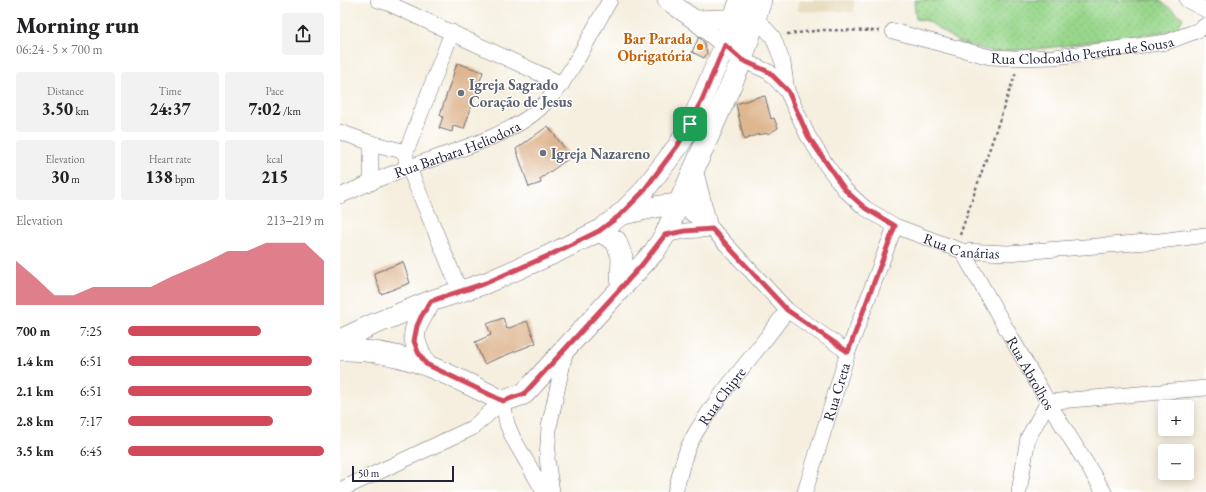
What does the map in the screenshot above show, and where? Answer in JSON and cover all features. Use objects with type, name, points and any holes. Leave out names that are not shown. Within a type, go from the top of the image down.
[{"type":"main road","points":[[340,340],[431,301],[486,283],[550,255],[599,231],[619,216],[642,193],[678,145],[702,100],[738,9]]},
{"type":"main road","points":[[340,350],[361,349],[402,356],[426,364],[503,401],[524,394],[654,252],[665,235],[742,60],[759,9]]},
{"type":"main road","points":[[693,172],[709,226]]},
{"type":"main road","points":[[619,216],[660,206],[679,204]]},
{"type":"main road","points":[[599,231],[616,242],[622,257],[621,287]]},
{"type":"main road","points":[[426,364],[418,352],[414,336],[421,317],[431,301]]},
{"type":"street","points":[[378,0],[388,3],[452,32],[562,84]]},
{"type":"street","name":"Rua Barbara Heliodora","points":[[340,196],[408,167],[453,152],[518,124],[539,109],[562,84],[610,0]]},
{"type":"street","points":[[667,0],[696,20],[742,60]]},
{"type":"street","points":[[1187,0],[1206,10]]},
{"type":"street","points":[[696,20],[738,9],[759,9]]},
{"type":"street","name":"Rua Canárias","points":[[759,9],[773,37],[783,63],[788,91],[808,136],[845,190],[865,208],[895,226],[959,250],[1008,253],[1055,250],[1206,234]]},
{"type":"street","name":"Rua Clodoaldo Pereira de Sousa","points":[[893,31],[990,57],[1021,58],[1055,57],[1167,42],[1199,30],[1206,25]]},
{"type":"street","points":[[452,32],[406,152],[406,161],[460,291]]},
{"type":"street","name":"Rua Canárias","points":[[742,60],[769,72],[788,91]]},
{"type":"street","points":[[340,132],[371,143],[406,152]]},
{"type":"street","points":[[371,143],[371,183]]},
{"type":"street","points":[[679,204],[709,226],[787,310],[848,352]]},
{"type":"street","points":[[665,235],[709,226]]},
{"type":"street","name":"Rua Creta","points":[[805,492],[848,352],[895,226]]},
{"type":"street","name":"Rua Abrolhos","points":[[959,250],[1048,402],[1104,492]]},
{"type":"street","name":"Rua Chipre","points":[[675,492],[689,444],[727,387],[766,341],[787,310]]},
{"type":"street","points":[[552,492],[547,459],[549,427],[566,348]]},
{"type":"street","points":[[1019,492],[1028,438],[1048,402],[1206,388]]},
{"type":"street","points":[[340,490],[359,487],[472,428],[503,401]]},
{"type":"street","points":[[503,401],[507,424],[513,438],[544,492]]},
{"type":"path","points":[[773,37],[803,31],[893,31]]},
{"type":"path","points":[[959,250],[1021,58]]},
{"type":"shaded area","points":[[798,0],[854,0],[854,12],[798,11]]},
{"type":"green space","points":[[914,0],[1159,0],[1183,18],[1177,30],[1047,48],[993,52],[958,42],[928,21],[916,19]]},
{"type":"building","name":"Bar Parada Obrigatória","points":[[699,37],[704,42],[707,53],[704,58],[692,52]]},
{"type":"building","name":"Igreja Sagrado Coração de Jesus","points":[[457,63],[483,72],[464,129],[453,126],[452,132],[439,128],[443,117],[440,115]]},
{"type":"building","points":[[765,96],[771,119],[774,118],[778,128],[770,133],[756,135],[744,140],[736,104]]},
{"type":"building","name":"Igreja Nazareno","points":[[548,126],[571,157],[540,179],[541,183],[529,187],[516,149]]},
{"type":"building","points":[[403,262],[410,283],[381,294],[374,273]]},
{"type":"building","points":[[503,318],[507,329],[527,321],[536,343],[484,364],[475,342],[491,335],[487,324]]},
{"type":"place","name":"Bar Parada Obrigatória","points":[[700,47]]},
{"type":"place","name":"Igreja Sagrado Coração de Jesus","points":[[461,93]]},
{"type":"place","name":"Igreja Nazareno","points":[[543,153]]},
{"type":"route","points":[[725,45],[742,60],[769,72],[788,91],[808,136],[827,166],[845,190],[865,208],[895,226],[848,352],[787,310],[712,229],[696,229],[665,235],[654,252],[524,394],[503,401],[426,364],[418,352],[414,341],[414,336],[421,317],[431,301],[486,283],[550,255],[599,231],[619,216],[642,193],[678,145],[690,124],[702,100],[725,45]]}]
